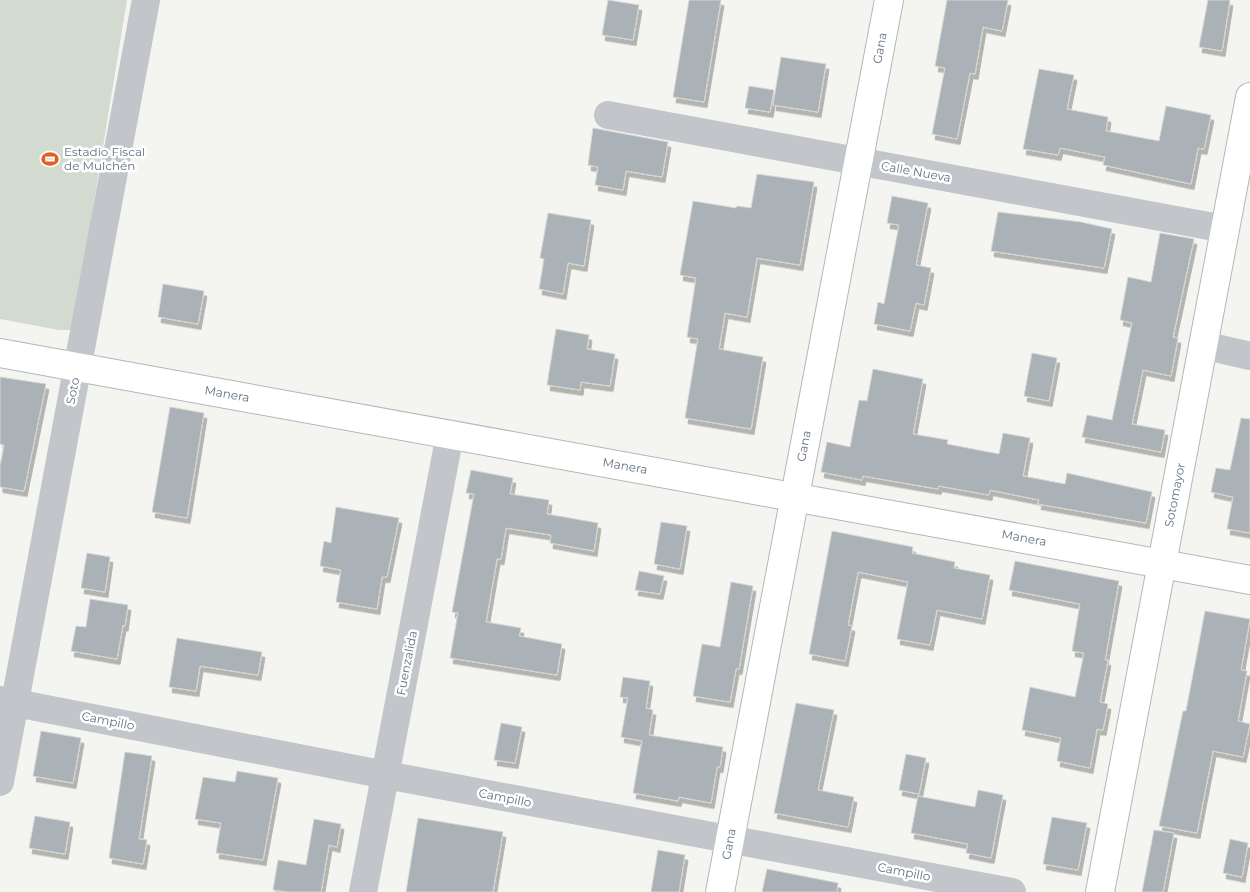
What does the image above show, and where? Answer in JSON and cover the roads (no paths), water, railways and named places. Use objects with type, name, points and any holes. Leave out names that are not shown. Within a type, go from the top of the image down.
[{"type":"street","name":"Soto","points":[[0,782],[7,701],[78,367],[146,0]]},
{"type":"street","name":"Gana","points":[[720,892],[889,0]]},
{"type":"street","name":"Sotomayor","points":[[1100,892],[1250,97]]},
{"type":"street","name":"Calle Nueva","points":[[608,115],[1225,229]]},
{"type":"street","points":[[1203,345],[1250,356]]},
{"type":"street","name":"Manera","points":[[0,353],[1250,580]]},
{"type":"street","name":"Fuenzalida","points":[[363,892],[450,434]]},
{"type":"street","name":"Campillo","points":[[7,701],[386,775],[1012,892]]},
{"type":"place","name":"Estadio Fiscal de Mulchén","points":[[50,159]]}]
